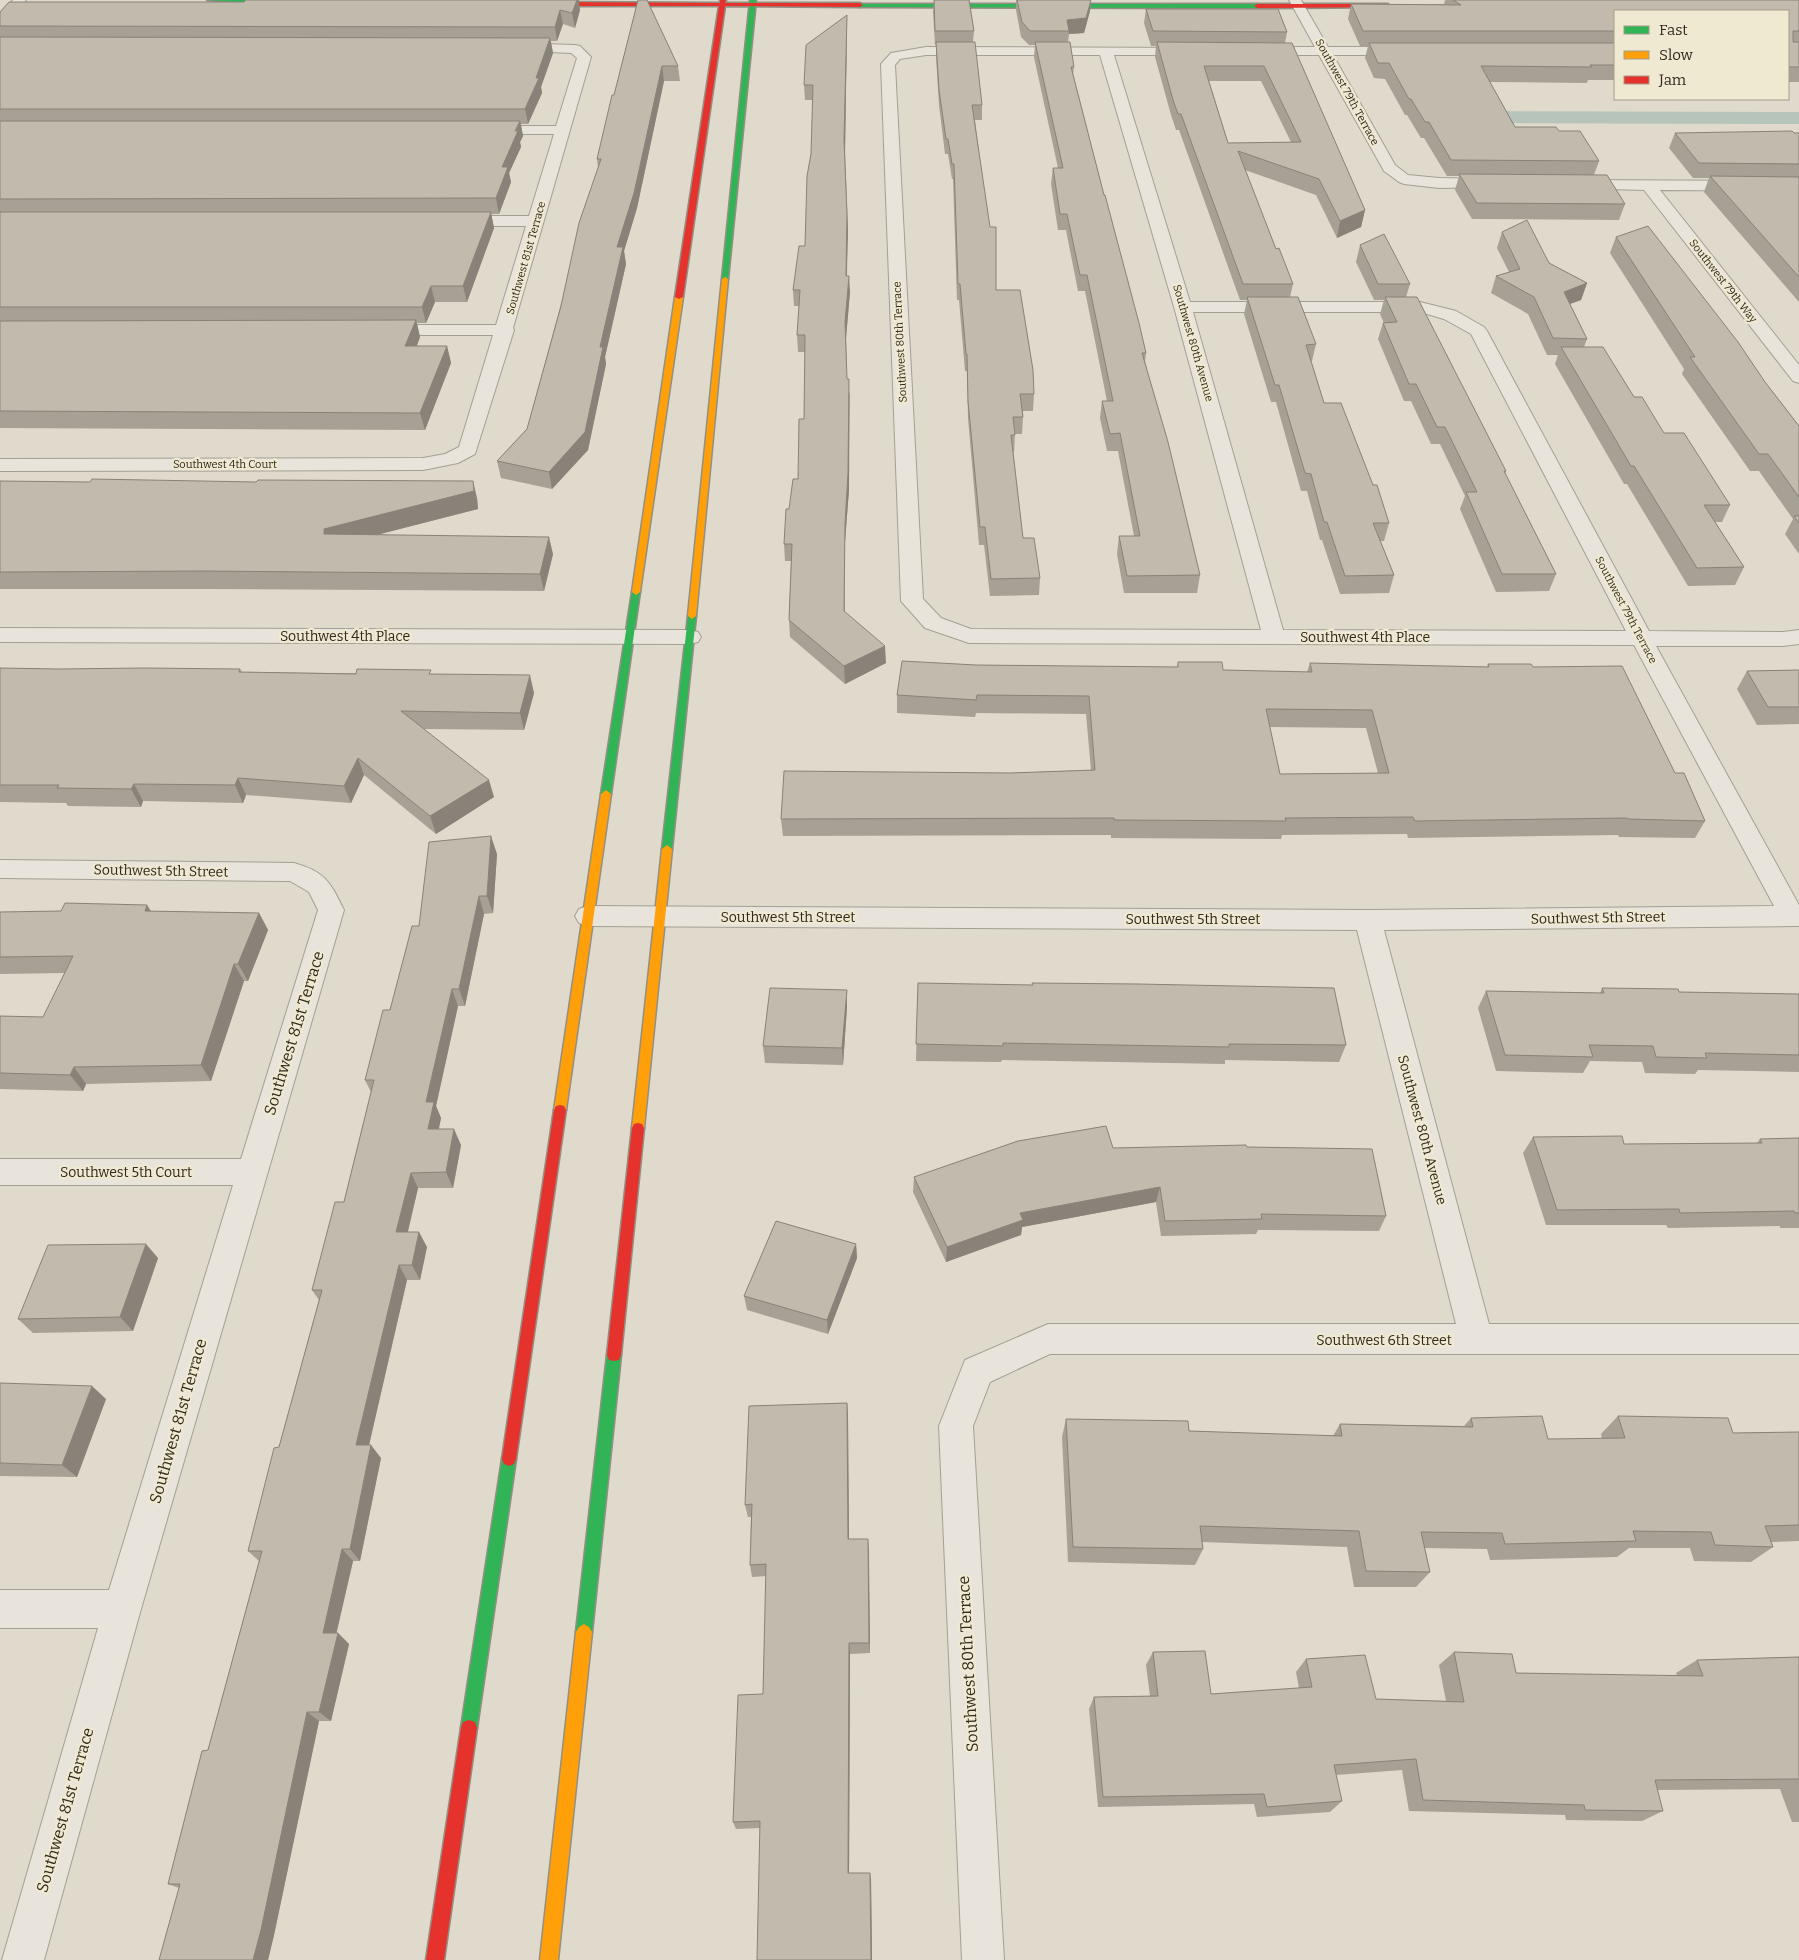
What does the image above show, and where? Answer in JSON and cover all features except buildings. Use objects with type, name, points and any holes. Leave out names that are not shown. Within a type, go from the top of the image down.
[{"type":"street","points":[[0,22],[20,0]]},
{"type":"street","points":[[210,0],[296,3]]},
{"type":"street","points":[[435,1960],[722,2]]},
{"type":"street","points":[[529,4],[722,2],[1297,3],[1397,6]]},
{"type":"street","points":[[549,1960],[690,637],[753,2]]},
{"type":"street","name":"Southwest 79th Terrace","points":[[1297,3],[1389,168],[1404,179],[1439,183],[1508,184]]},
{"type":"street","name":"Southwest 81st Terrace","points":[[451,459],[468,450],[505,330],[584,57],[575,49],[557,47],[498,47]]},
{"type":"street","name":"Southwest 80th Terrace","points":[[933,623],[912,601],[888,64],[896,56],[926,51],[1106,51]]},
{"type":"street","points":[[1106,51],[1206,51]]},
{"type":"street","name":"Southwest 80th Avenue","points":[[1106,51],[1183,307],[1274,637]]},
{"type":"street","points":[[1246,51],[1415,51]]},
{"type":"street","points":[[474,130],[563,130]]},
{"type":"street","points":[[1558,184],[1799,186]]},
{"type":"street","name":"Southwest 79th Way","points":[[1648,185],[1799,377]]},
{"type":"street","points":[[437,221],[536,221]]},
{"type":"street","name":"Southwest 79th Terrace","points":[[1183,307],[1420,307],[1450,315],[1478,331],[1641,638],[1796,916]]},
{"type":"street","points":[[366,330],[505,330]]},
{"type":"street","name":"Southwest 4th Court","points":[[0,465],[423,464],[451,459]]},
{"type":"street","name":"Southwest 4th Place","points":[[933,623],[969,636],[1783,639],[1799,636]]},
{"type":"street","name":"Southwest 4th Place","points":[[0,635],[690,637]]},
{"type":"street","name":"Southwest 5th Street","points":[[0,869],[294,872],[319,886]]},
{"type":"street","name":"Southwest 81st Terrace","points":[[23,1960],[122,1609],[331,910],[319,886]]},
{"type":"street","name":"Southwest 5th Street","points":[[588,916],[1368,920],[1796,916]]},
{"type":"street","name":"Southwest 80th Avenue","points":[[1368,920],[1477,1340]]},
{"type":"street","name":"Southwest 5th Court","points":[[0,1172],[252,1172]]},
{"type":"street","name":"Southwest 6th Street","points":[[977,1371],[1048,1339],[1799,1339]]},
{"type":"street","name":"Southwest 80th Terrace","points":[[977,1371],[956,1426],[983,1960]]},
{"type":"street","points":[[0,1609],[122,1609]]},
{"type":"waterway","points":[[1483,117],[1799,118]]},
{"type":"traffic: fast","points":[[210,0],[281,3]]},
{"type":"traffic: fast","points":[[725,279],[753,0]]},
{"type":"traffic: fast","points":[[860,5],[1257,6]]},
{"type":"traffic: fast","points":[[606,794],[636,592]]},
{"type":"traffic: fast","points":[[667,849],[692,616]]},
{"type":"traffic: fast","points":[[584,1632],[614,1355]]},
{"type":"traffic: fast","points":[[469,1728],[509,1459]]},
{"type":"traffic: slow","points":[[692,616],[725,279]]},
{"type":"traffic: slow","points":[[636,592],[679,297]]},
{"type":"traffic: slow","points":[[560,1110],[606,794]]},
{"type":"traffic: slow","points":[[638,1128],[667,849]]},
{"type":"traffic: slow","points":[[549,1960],[584,1632]]},
{"type":"traffic: jam","points":[[679,297],[723,0]]},
{"type":"traffic: jam","points":[[541,4],[860,5]]},
{"type":"traffic: jam","points":[[1257,6],[1388,6]]},
{"type":"traffic: jam","points":[[509,1459],[560,1110]]},
{"type":"traffic: jam","points":[[614,1355],[638,1128]]},
{"type":"traffic: jam","points":[[435,1960],[469,1728]]}]
